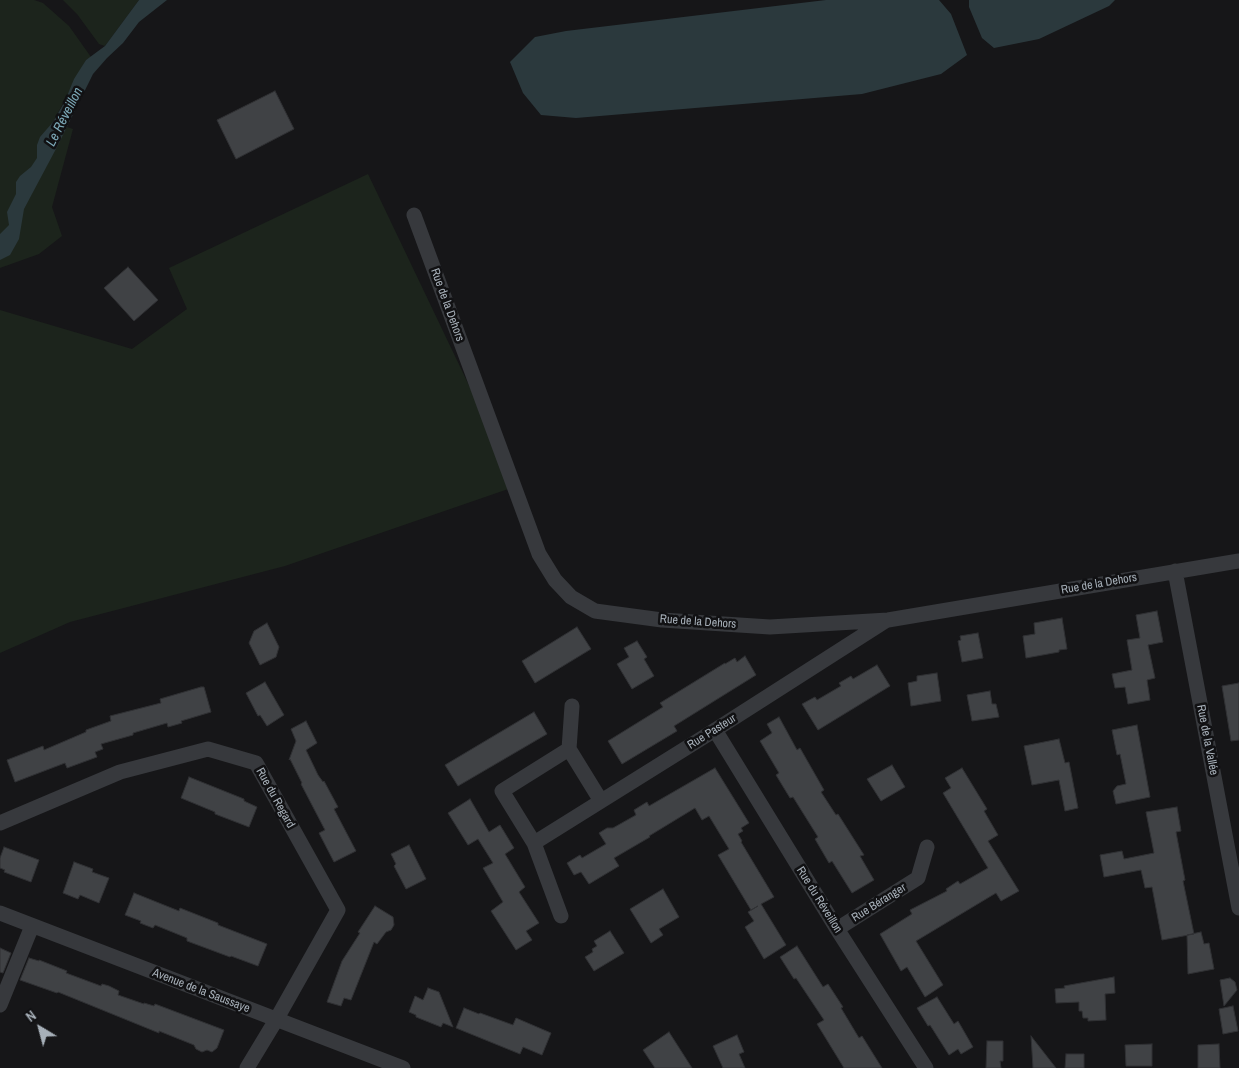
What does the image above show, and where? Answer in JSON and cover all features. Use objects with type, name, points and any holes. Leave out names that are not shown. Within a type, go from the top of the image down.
[{"type":"street","name":"Rue de la Dehors","points":[[414,214],[539,554],[555,580],[571,598],[595,611],[662,620],[770,627],[888,620],[1239,561]]},
{"type":"street","name":"Rue de la Vallée","points":[[1175,572],[1239,908]]},
{"type":"street","name":"Rue Pasteur","points":[[534,843],[888,620]]},
{"type":"street","points":[[572,706],[568,749],[601,802]]},
{"type":"street","name":"Rue du Réveillon","points":[[715,730],[837,929],[926,1068]]},
{"type":"street","name":"Rue du Regard","points":[[0,823],[120,772],[208,749],[256,763],[338,910],[247,1068]]},
{"type":"street","points":[[561,916],[534,843],[502,791],[568,749]]},
{"type":"street","name":"Rue Béranger","points":[[837,929],[918,878],[927,847]]},
{"type":"street","name":"Avenue de la Saussaye","points":[[0,913],[403,1068]]},
{"type":"street","points":[[0,1005],[32,926]]},
{"type":"shaded area","points":[[0,0],[34,0],[43,3],[69,26],[91,57],[86,60],[53,122],[73,129],[52,207],[62,236],[39,254],[0,268]]},
{"type":"shaded area","points":[[63,0],[139,0],[105,46],[99,44],[77,14]]},
{"type":"shaded area","points":[[368,174],[517,486],[285,566],[70,622],[0,653],[0,310],[132,349],[187,309],[169,268]]},
{"type":"water","name":"Le Réveillon","points":[[139,0],[167,0],[139,22],[123,43],[93,74],[24,209],[19,239],[10,255],[0,260],[0,234],[9,225],[7,212],[16,194],[16,182],[37,158],[37,145],[40,137],[53,122],[65,101],[74,79],[86,60],[105,46]]},
{"type":"water","points":[[826,0],[939,0],[951,14],[967,55],[941,74],[862,94],[576,118],[541,115],[523,93],[510,62],[535,37],[566,31]]},
{"type":"water","points":[[969,0],[1115,0],[1109,6],[1039,39],[994,48],[982,38],[969,7]]},
{"type":"building","points":[[275,91],[294,129],[236,159],[217,120]]},
{"type":"building","points":[[128,267],[158,300],[134,321],[104,288]]},
{"type":"building","points":[[1157,611],[1163,642],[1148,645],[1155,678],[1147,680],[1150,700],[1128,704],[1125,687],[1115,688],[1112,674],[1132,670],[1127,640],[1140,638],[1136,615]]},
{"type":"building","points":[[1062,618],[1067,649],[1026,658],[1023,636],[1035,634],[1034,623]]},
{"type":"building","points":[[267,623],[279,647],[276,657],[260,665],[249,643],[254,631]]},
{"type":"building","points":[[577,627],[591,649],[535,683],[522,661]]},
{"type":"building","points":[[978,633],[983,658],[962,662],[958,641],[961,640],[960,636]]},
{"type":"building","points":[[637,641],[647,657],[644,659],[654,676],[632,689],[617,664],[629,657],[624,648]]},
{"type":"building","points":[[745,656],[756,675],[674,726],[677,731],[622,764],[608,741],[663,707],[660,703],[725,663],[735,658],[737,662]]},
{"type":"building","points":[[877,665],[890,686],[818,730],[802,704],[815,697],[817,700],[841,686],[839,683],[851,676],[853,679]]},
{"type":"building","points":[[937,673],[941,701],[911,706],[908,683],[917,681],[917,676]]},
{"type":"building","points":[[265,682],[284,715],[267,726],[260,715],[258,716],[246,693]]},
{"type":"building","points":[[1239,683],[1239,740],[1231,741],[1222,686]]},
{"type":"building","points":[[204,687],[211,712],[181,721],[182,723],[168,727],[167,723],[101,744],[103,749],[95,752],[97,757],[67,768],[65,763],[15,782],[7,760],[43,746],[44,750],[86,732],[86,730],[111,721],[110,716],[161,703],[160,699]]},
{"type":"building","points":[[990,691],[992,704],[996,704],[999,717],[972,721],[967,695]]},
{"type":"building","points":[[534,712],[547,734],[458,786],[445,765]]},
{"type":"building","points":[[779,717],[797,750],[800,748],[824,790],[821,792],[836,815],[838,814],[864,855],[860,856],[874,880],[852,893],[832,861],[829,863],[815,839],[818,837],[793,797],[790,798],[776,775],[779,773],[760,741],[772,733],[767,724]]},
{"type":"building","points":[[306,721],[317,743],[306,750],[318,775],[324,781],[338,807],[334,809],[356,851],[334,862],[319,833],[325,830],[289,760],[296,741],[291,729]]},
{"type":"building","points":[[1137,725],[1150,797],[1116,804],[1113,791],[1117,786],[1126,784],[1120,754],[1117,755],[1112,730]]},
{"type":"building","points":[[1059,739],[1065,763],[1069,762],[1078,808],[1065,811],[1059,780],[1032,785],[1024,746]]},
{"type":"building","points":[[892,765],[905,787],[881,801],[867,779]]},
{"type":"building","points":[[715,768],[749,823],[741,828],[743,831],[738,834],[774,897],[761,904],[786,945],[764,959],[745,927],[754,921],[748,912],[758,906],[751,910],[718,855],[729,849],[709,816],[702,820],[695,808],[614,858],[619,866],[589,884],[581,872],[574,875],[567,863],[580,855],[582,858],[606,844],[599,833],[607,828],[613,828],[636,815],[634,810],[647,802],[649,806]]},
{"type":"building","points":[[962,768],[987,809],[984,811],[998,835],[988,841],[1019,891],[1001,901],[996,893],[916,941],[943,985],[925,997],[907,967],[901,971],[880,934],[912,914],[910,910],[947,891],[946,889],[958,881],[960,884],[988,868],[943,793],[951,788],[945,778]]},
{"type":"building","points":[[189,777],[244,799],[244,801],[257,807],[249,827],[181,798]]},
{"type":"building","points":[[470,799],[489,832],[500,825],[514,848],[505,854],[525,887],[519,892],[539,923],[526,931],[532,940],[516,950],[491,911],[503,902],[483,868],[493,863],[478,839],[468,845],[448,813]]},
{"type":"building","points":[[1177,807],[1181,831],[1176,832],[1185,880],[1183,881],[1194,934],[1162,940],[1152,887],[1145,888],[1141,870],[1104,877],[1100,855],[1122,851],[1124,859],[1154,853],[1146,812]]},
{"type":"building","points":[[409,845],[426,879],[406,889],[394,866],[396,864],[391,854]]},
{"type":"building","points":[[4,847],[39,860],[31,882],[4,872],[5,870],[0,868],[0,858]]},
{"type":"building","points":[[74,862],[93,869],[92,872],[109,878],[99,903],[80,895],[78,899],[63,893]]},
{"type":"building","points":[[663,889],[679,917],[659,929],[663,935],[651,943],[630,909]]},
{"type":"building","points":[[134,893],[179,911],[180,908],[267,944],[258,966],[187,941],[187,938],[155,925],[153,928],[125,915]]},
{"type":"building","points":[[375,906],[393,917],[394,925],[377,944],[374,942],[351,1000],[344,998],[341,1006],[327,1002],[342,961]]},
{"type":"building","points":[[610,931],[624,953],[594,971],[585,957],[593,952],[592,949],[597,946],[594,941]]},
{"type":"building","points":[[1201,932],[1204,944],[1209,943],[1214,969],[1188,974],[1187,935]]},
{"type":"building","points":[[797,946],[823,987],[828,984],[843,1007],[841,1008],[859,1038],[862,1036],[882,1068],[844,1068],[817,1024],[824,1020],[780,957]]},
{"type":"building","points":[[0,948],[11,953],[3,973],[0,972]]},
{"type":"building","points":[[29,958],[39,960],[67,971],[66,973],[101,986],[102,984],[109,986],[119,991],[118,995],[144,1004],[154,1006],[155,1004],[224,1030],[217,1048],[212,1052],[207,1050],[202,1052],[196,1049],[194,1045],[159,1031],[159,1033],[58,992],[20,980]]},
{"type":"building","points":[[1114,977],[1115,993],[1105,994],[1106,1020],[1088,1021],[1088,1018],[1083,1018],[1082,1011],[1079,1011],[1079,1002],[1056,1003],[1055,989]]},
{"type":"building","points":[[1230,978],[1235,982],[1237,990],[1224,1006],[1220,980]]},
{"type":"building","points":[[428,988],[439,992],[453,1027],[443,1023],[441,1027],[416,1017],[416,1015],[409,1012],[415,996],[423,1000]]},
{"type":"building","points":[[937,997],[954,1024],[958,1021],[973,1047],[961,1054],[958,1049],[949,1055],[917,1008]]},
{"type":"building","points":[[1233,1006],[1238,1031],[1223,1034],[1219,1009]]},
{"type":"building","points":[[464,1008],[513,1025],[516,1018],[551,1033],[542,1055],[523,1047],[520,1054],[456,1028]]},
{"type":"building","points":[[669,1032],[692,1068],[655,1068],[643,1050]]},
{"type":"building","points":[[737,1035],[744,1052],[739,1054],[745,1068],[723,1068],[713,1046]]},
{"type":"building","points":[[1031,1036],[1056,1068],[1033,1068]]},
{"type":"building","points":[[987,1041],[1003,1041],[1003,1061],[1000,1061],[1001,1068],[986,1068]]},
{"type":"building","points":[[1152,1044],[1152,1066],[1126,1066],[1125,1045]]},
{"type":"building","points":[[1219,1044],[1220,1068],[1198,1068],[1198,1045]]},
{"type":"building","points":[[1066,1054],[1084,1054],[1084,1068],[1065,1068]]}]
